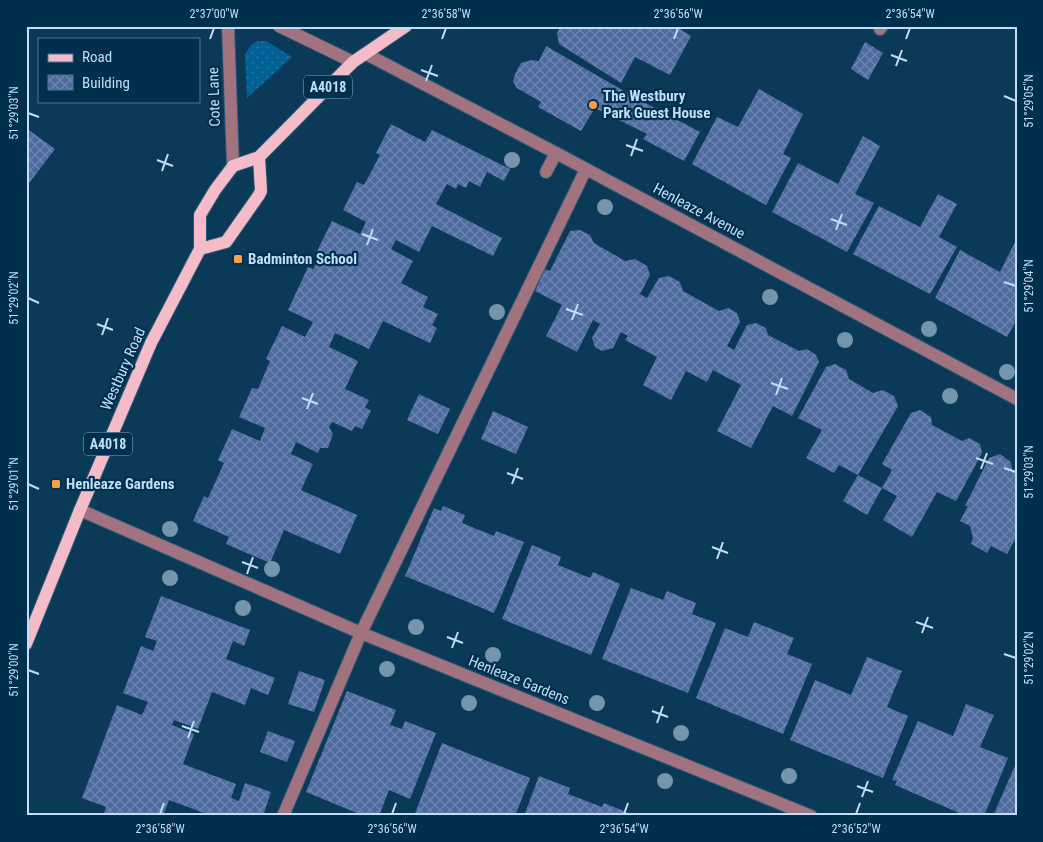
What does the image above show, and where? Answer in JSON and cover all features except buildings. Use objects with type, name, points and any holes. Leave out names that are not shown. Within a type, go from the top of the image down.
[{"type":"main road","name":"A4018","points":[[233,166],[259,157],[353,62],[406,26]]},
{"type":"main road","points":[[200,249],[226,242],[261,191],[259,157]]},
{"type":"main road","name":"Westbury Road","points":[[26,644],[80,510],[151,343],[200,249],[200,215],[215,190],[233,166]]},
{"type":"street","name":"Cote Lane","points":[[228,26],[233,166]]},
{"type":"street","points":[[279,26],[293,29],[353,62]]},
{"type":"street","name":"Henleaze Avenue","points":[[366,54],[1017,399]]},
{"type":"street","points":[[546,172],[556,153]]},
{"type":"street","points":[[283,816],[361,633],[586,169]]},
{"type":"street","name":"Henleaze Gardens","points":[[80,510],[361,633],[811,816]]},
{"type":"shaded area","points":[[257,41],[266,41],[292,57],[247,98],[245,54],[251,45]]},
{"type":"place","name":"The Westbury Park Guest House","points":[[593,105]]},
{"type":"place","name":"Badminton School","points":[[238,259]]},
{"type":"place","name":"Henleaze Gardens","points":[[56,484]]}]
